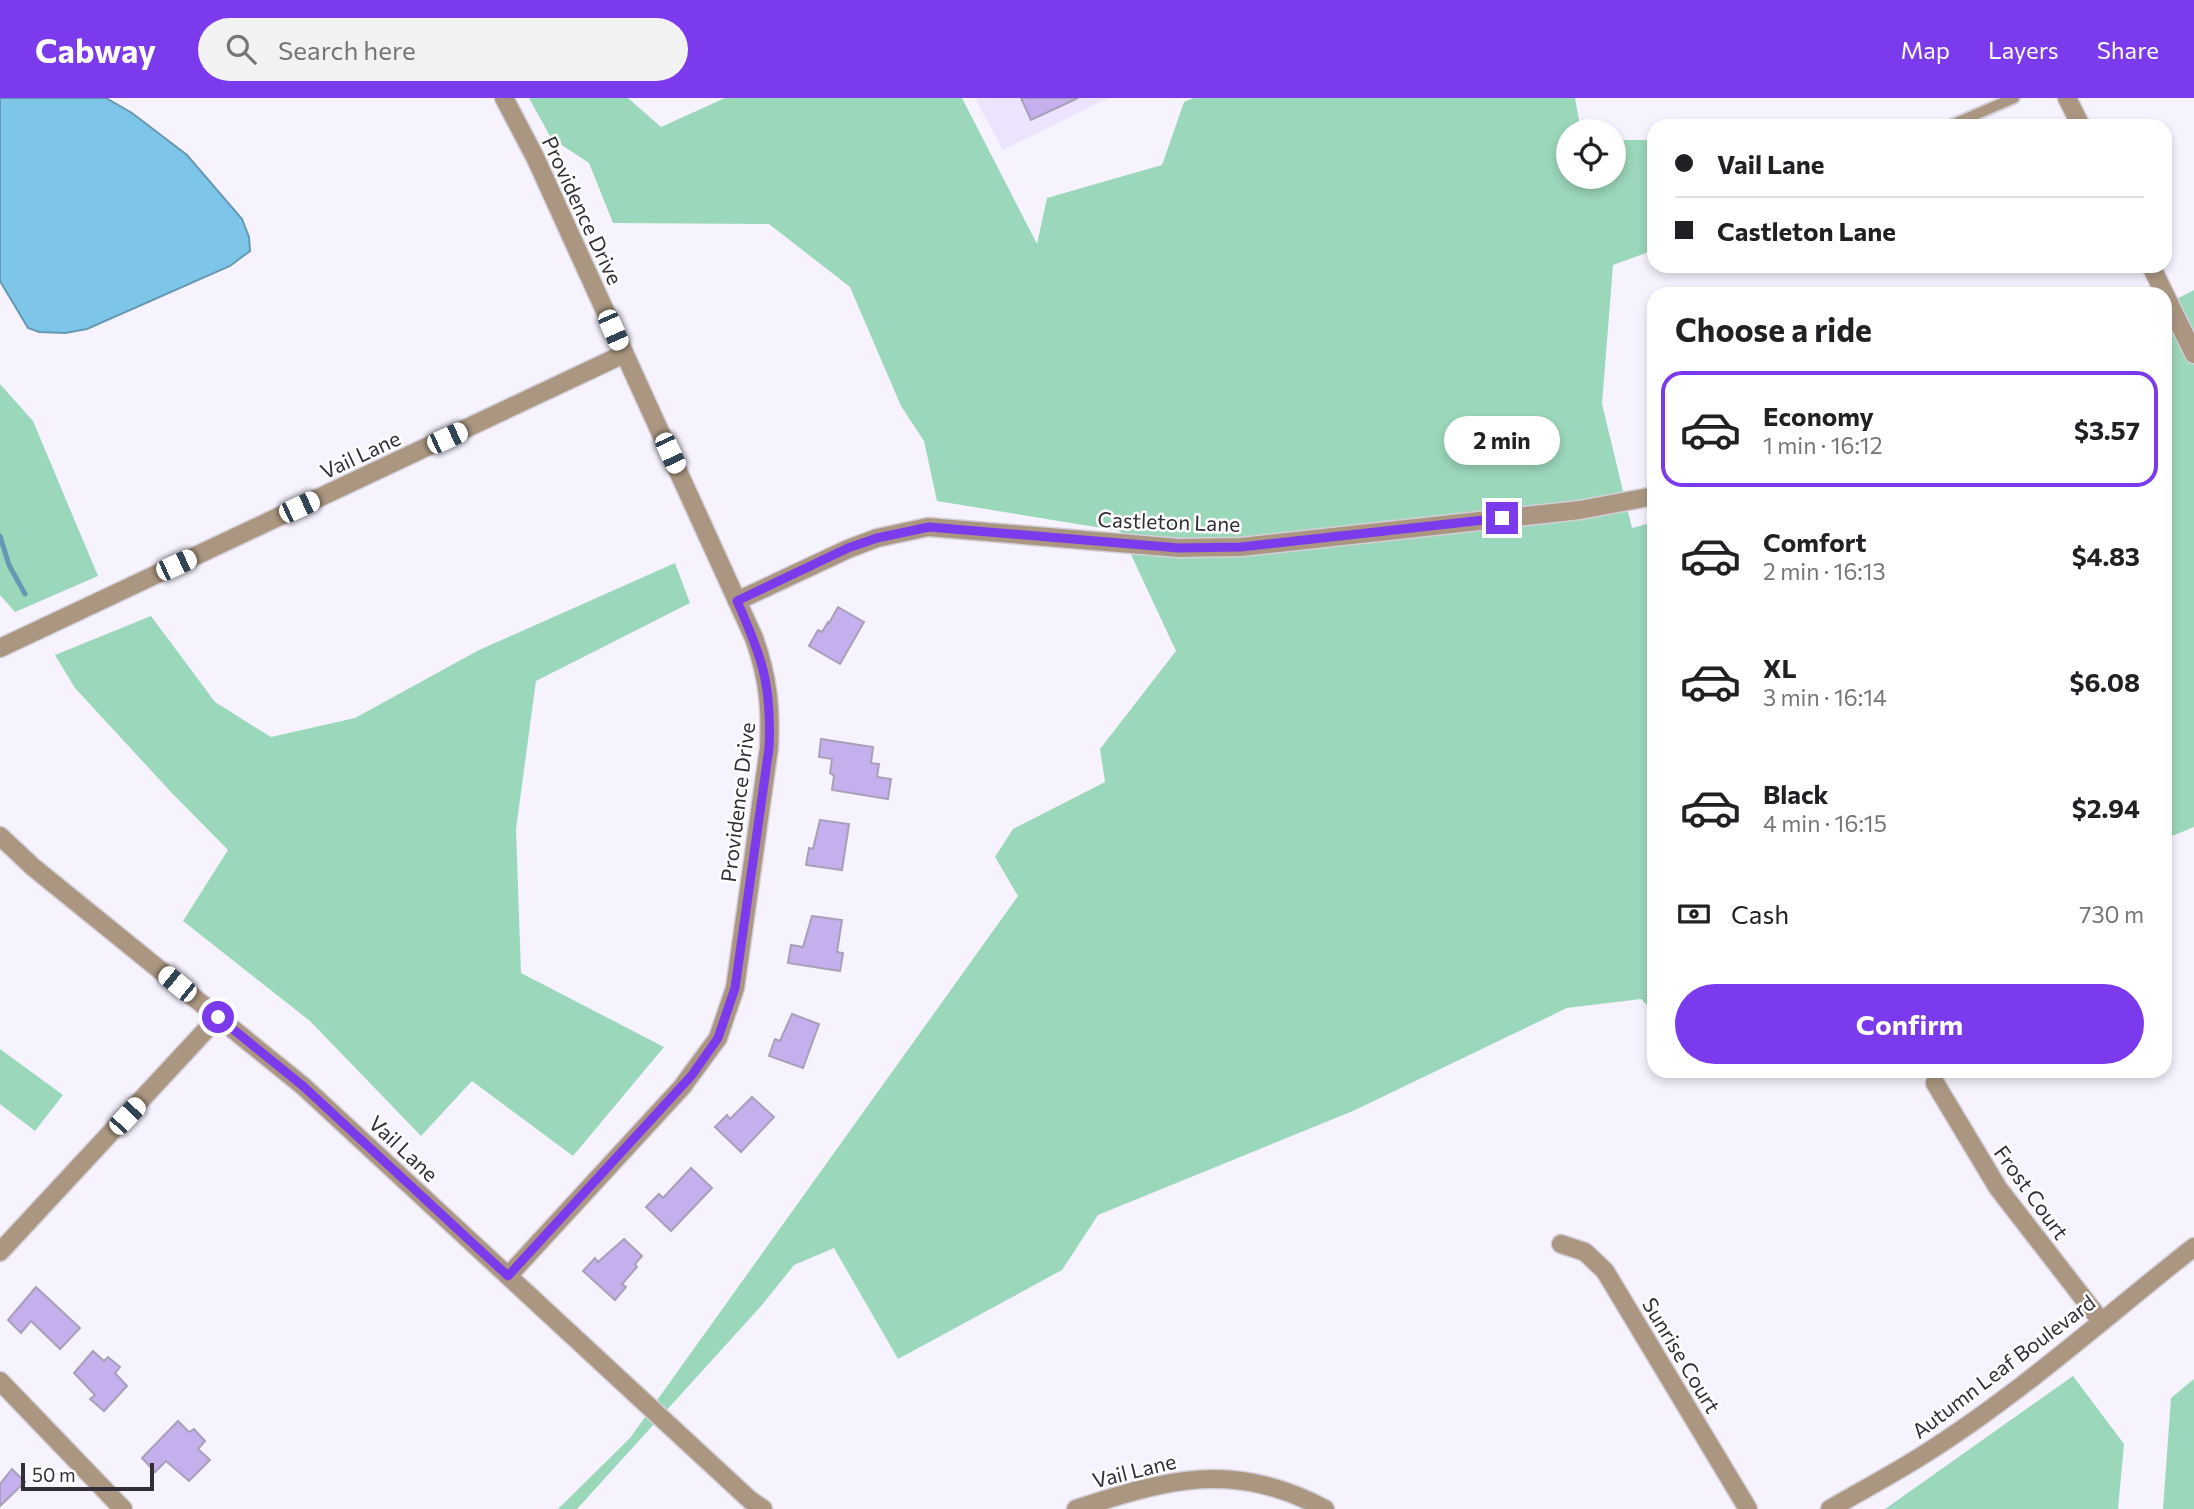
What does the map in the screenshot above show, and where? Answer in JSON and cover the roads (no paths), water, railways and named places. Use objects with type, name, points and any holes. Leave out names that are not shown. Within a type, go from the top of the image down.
[{"type":"street","name":"Providence Drive","points":[[504,98],[535,157],[737,601],[762,660],[771,710],[769,748],[735,988],[718,1038],[682,1087],[508,1276]]},
{"type":"street","points":[[2067,98],[2078,119]]},
{"type":"street","points":[[2172,313],[2194,354]]},
{"type":"street","name":"Vail Lane","points":[[0,648],[625,354]]},
{"type":"street","name":"Castleton Lane","points":[[737,601],[848,548],[877,538],[929,527],[1179,548],[1241,547],[1580,510],[1647,497]]},
{"type":"street","name":"Vail Lane","points":[[0,836],[33,867],[303,1086],[750,1500],[763,1509]]},
{"type":"street","points":[[0,1252],[218,1017]]},
{"type":"street","name":"Frost Court","points":[[1936,1083],[1998,1188],[2101,1321]]},
{"type":"street","name":"Sunrise Court","points":[[1561,1244],[1585,1251],[1605,1270],[1748,1509]]},
{"type":"street","name":"Autumn Leaf Boulevard","points":[[1830,1509],[1924,1455],[2018,1388],[2194,1247]]},
{"type":"street","points":[[0,1381],[123,1509]]},
{"type":"street","name":"Vail Lane","points":[[1076,1509],[1171,1481],[1220,1478],[1267,1486],[1325,1509]]},
{"type":"lane","points":[[1965,119],[2014,98]]},
{"type":"water","points":[[0,98],[106,98],[132,113],[187,155],[242,219],[249,237],[250,251],[230,266],[87,329],[65,333],[39,332],[28,328],[0,281]]},
{"type":"waterway","points":[[0,536],[9,565],[25,594]]}]
